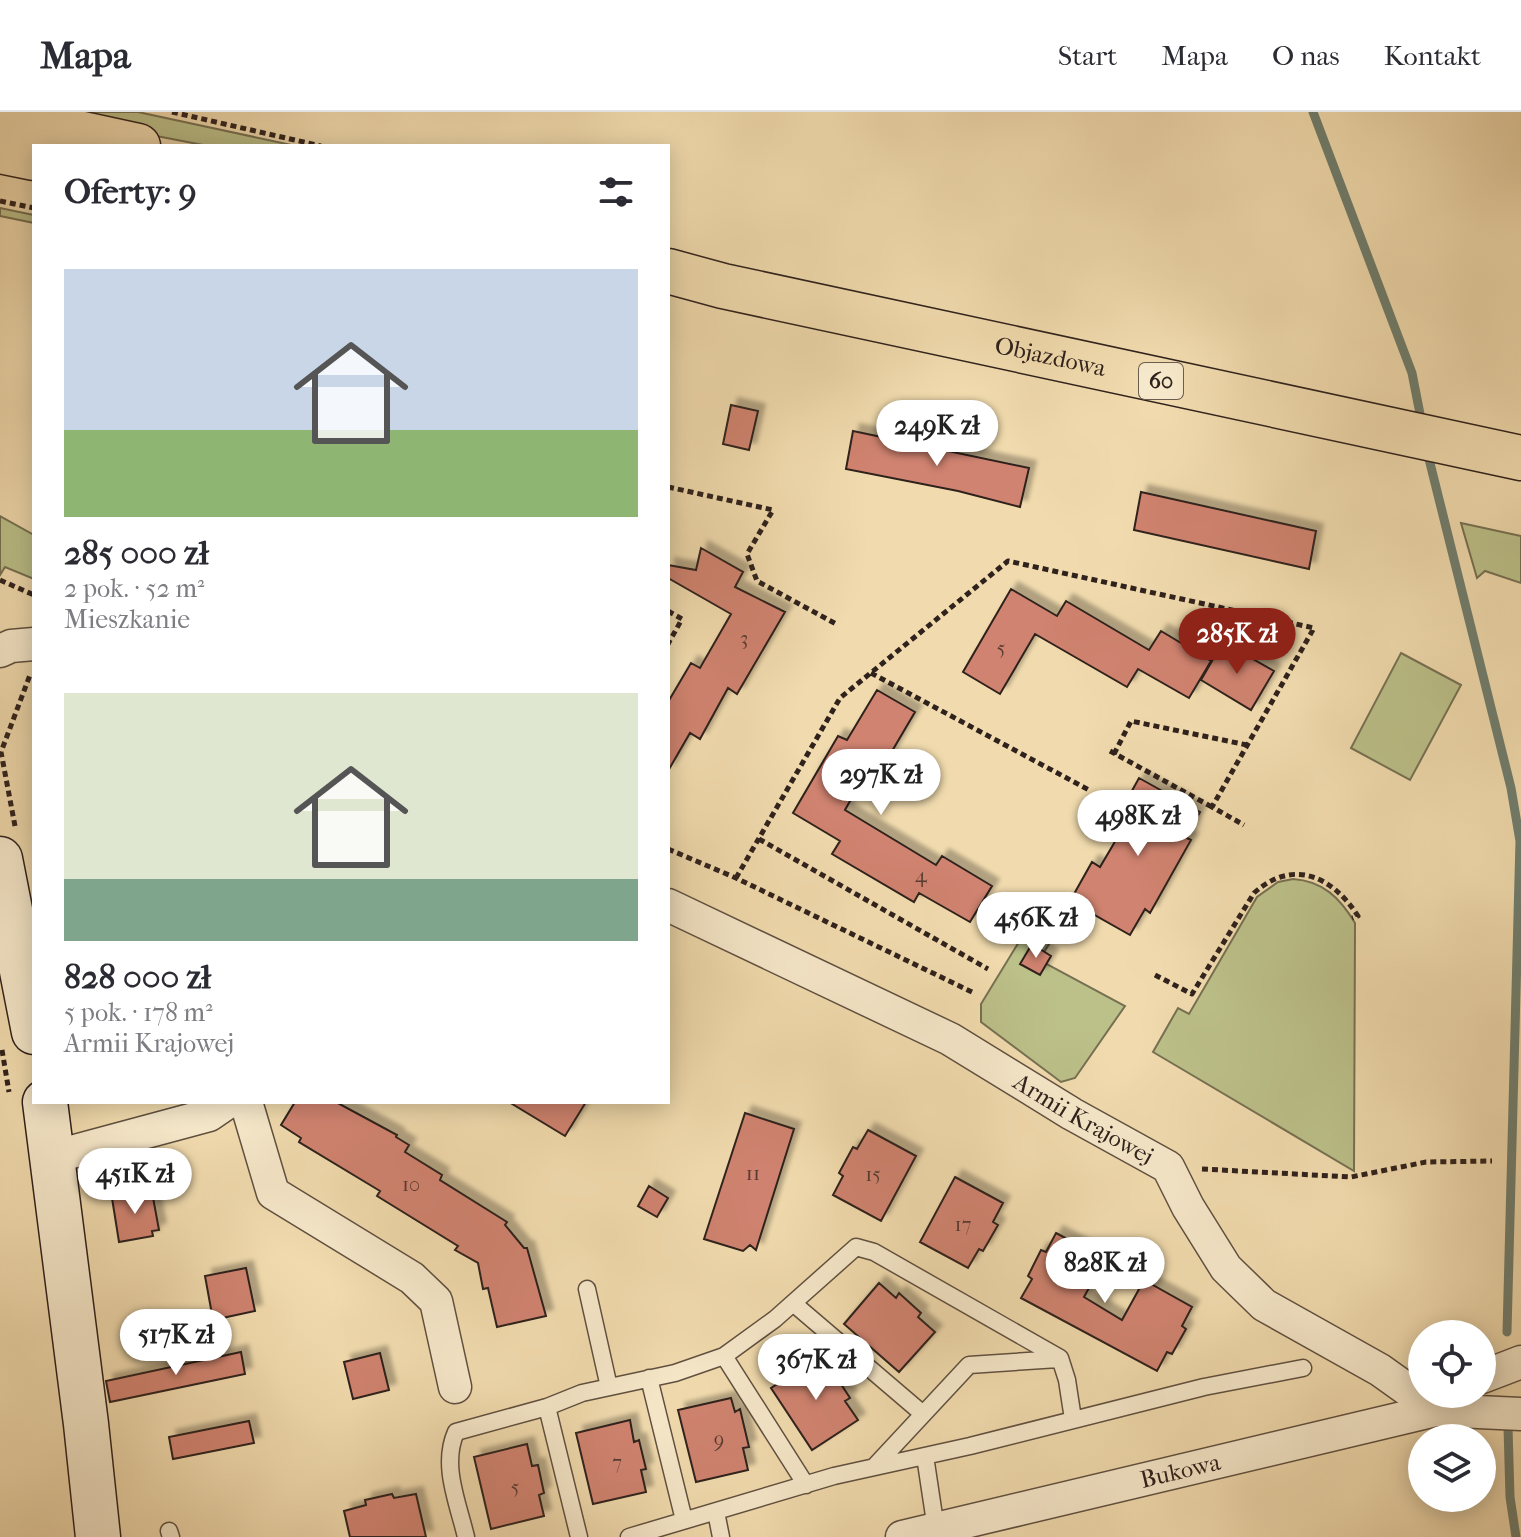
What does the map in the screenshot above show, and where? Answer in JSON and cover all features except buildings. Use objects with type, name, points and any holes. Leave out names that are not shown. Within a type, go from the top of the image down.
[{"type":"main road","points":[[0,116],[129,144]]},
{"type":"main road","points":[[0,151],[32,158]]},
{"type":"main road","name":"Objazdowa","points":[[670,272],[723,286],[1500,453]]},
{"type":"main road","name":"Objazdowa","points":[[670,281],[723,286]]},
{"type":"street","points":[[0,651],[11,646],[32,644]]},
{"type":"street","points":[[9,849],[32,1017]]},
{"type":"street","name":"Armii Krajowej","points":[[670,906],[950,1039],[1072,1114],[1168,1167],[1188,1207],[1226,1268],[1264,1305],[1408,1384]]},
{"type":"street","points":[[45,1104],[98,1537]]},
{"type":"street","points":[[53,1157],[209,1115],[225,1104]]},
{"type":"street","points":[[247,1104],[273,1193],[412,1278],[436,1301],[455,1387]]},
{"type":"street","points":[[1496,1372],[1521,1362]]},
{"type":"street","name":"Bukowa","points":[[902,1537],[1420,1408]]},
{"type":"street","name":"Bukowa","points":[[1482,1408],[1521,1414]]},
{"type":"lane","points":[[466,1537],[449,1467],[450,1444],[456,1432],[547,1407],[582,1393],[724,1356],[793,1303],[856,1247],[874,1252],[1060,1358],[1073,1419]]},
{"type":"lane","points":[[587,1289],[609,1387]]},
{"type":"lane","points":[[793,1303],[923,1414]]},
{"type":"lane","points":[[724,1356],[806,1485]]},
{"type":"lane","points":[[873,1467],[969,1365],[1060,1358]]},
{"type":"lane","points":[[629,1537],[873,1467],[1204,1387],[1303,1368]]},
{"type":"lane","points":[[649,1378],[684,1520]]},
{"type":"lane","points":[[547,1407],[579,1537]]},
{"type":"lane","points":[[925,1456],[936,1529]]},
{"type":"lane","points":[[716,1512],[721,1537]]},
{"type":"path","points":[[172,112],[312,144]]},
{"type":"path","points":[[0,201],[32,208]]},
{"type":"path","points":[[670,487],[773,510],[747,554],[757,581],[838,625]]},
{"type":"path","points":[[736,878],[840,698],[1008,561],[1314,628],[1212,807]]},
{"type":"path","points":[[0,580],[32,594]]},
{"type":"path","points":[[670,612],[682,619],[670,640]]},
{"type":"path","points":[[9,849],[1,752],[32,669]]},
{"type":"path","points":[[871,672],[1089,790]]},
{"type":"path","points":[[1244,825],[1112,752],[1131,721],[1247,745]]},
{"type":"path","points":[[759,839],[988,969]]},
{"type":"path","points":[[670,850],[736,878],[974,993]]},
{"type":"path","points":[[1155,975],[1195,996],[1254,893],[1278,877],[1294,874],[1326,882],[1350,903],[1358,916],[1352,918]]},
{"type":"path","points":[[1168,1167],[1351,1177],[1426,1162],[1492,1161]]},
{"type":"green space","points":[[53,112],[138,112],[287,144],[198,144]]},
{"type":"green space","points":[[0,208],[32,215],[32,223],[0,216]]},
{"type":"green space","points":[[0,516],[32,534],[32,578],[5,567],[0,575]]},
{"type":"green space","points":[[1461,523],[1521,536],[1521,583],[1485,571],[1477,578]]},
{"type":"green space","points":[[1401,653],[1461,685],[1410,780],[1351,748]]},
{"type":"green space","points":[[1293,879],[1313,883],[1330,892],[1355,923],[1354,1171],[1153,1052],[1178,1008],[1189,1014],[1257,897],[1278,882]]},
{"type":"green space","points":[[1033,930],[1051,941],[1039,960],[1125,1006],[1075,1078],[1061,1082],[981,1022],[981,1004],[1025,932]]},
{"type":"waterway","points":[[1313,112],[1412,373],[1422,424]]},
{"type":"waterway","points":[[1427,451],[1511,788],[1520,841],[1507,1332]]},
{"type":"waterway","points":[[1508,1427],[1510,1497],[1516,1537]]}]
